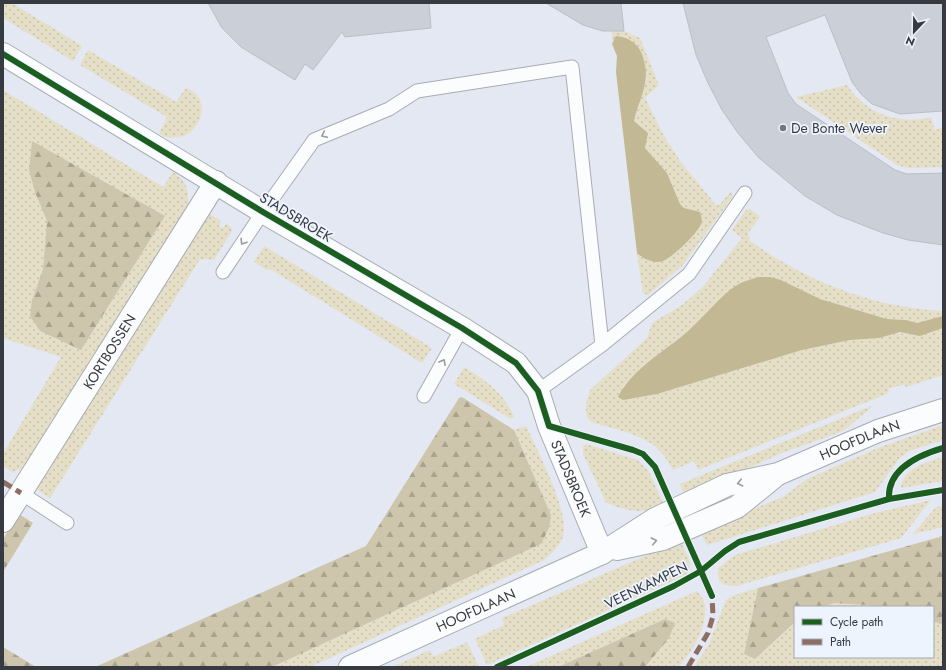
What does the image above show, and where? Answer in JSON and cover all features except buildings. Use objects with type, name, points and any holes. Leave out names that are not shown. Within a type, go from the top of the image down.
[{"type":"street","name":"STADSBROEK","points":[[3,54],[216,182],[263,212],[462,328],[516,363],[538,391],[549,426],[602,553]]},
{"type":"street","name":"KORTBOSSEN","points":[[3,521],[216,182]]},
{"type":"street","name":"HOOFDLAAN","points":[[350,667],[602,553],[663,539],[737,508],[778,474],[878,431],[943,410]]},
{"type":"lane","points":[[223,272],[314,140],[389,109],[418,91],[572,67],[602,345]]},
{"type":"lane","points":[[538,391],[602,345],[689,274],[745,193]]},
{"type":"lane","points":[[424,396],[462,328]]},
{"type":"lane","points":[[21,493],[67,523]]},
{"type":"shaded area","points":[[3,3],[12,3],[82,46],[73,61],[3,18]]},
{"type":"shaded area","points":[[612,31],[624,31],[640,38],[659,85],[645,98],[664,136],[680,161],[716,205],[719,205],[731,192],[733,196],[682,266],[648,295],[643,293],[637,253],[641,257],[663,261],[690,239],[693,210],[684,208],[680,204],[667,173],[645,148],[644,129],[634,121],[647,78],[613,40],[612,44]]},
{"type":"shaded area","points":[[616,36],[634,43],[639,48],[644,62],[646,79],[634,121],[648,133],[645,148],[667,173],[680,204],[684,208],[700,212],[702,218],[702,223],[690,239],[673,255],[660,262],[649,260],[637,253],[616,72],[617,56],[612,44]]},
{"type":"shaded area","points":[[88,50],[176,102],[186,88],[196,94],[201,102],[202,112],[199,122],[193,130],[184,136],[172,138],[159,134],[167,117],[80,65]]},
{"type":"shaded area","points":[[847,85],[864,104],[884,115],[907,120],[932,117],[935,130],[943,127],[943,167],[908,168],[897,165],[796,97]]},
{"type":"shaded area","points":[[3,90],[163,187],[173,172],[185,183],[189,208],[27,467],[12,472],[3,466],[3,454],[61,357],[3,338]],"holes":[[[32,142],[81,350],[32,300],[43,269],[47,221],[29,170]]]},
{"type":"shaded area","points":[[750,209],[760,217],[748,233],[750,241],[795,269],[842,290],[866,298],[917,309],[943,311],[943,316],[917,323],[906,320],[887,319],[820,299],[781,280],[738,284],[687,332],[656,356],[623,387],[634,398],[657,394],[802,350],[850,340],[879,338],[894,333],[928,334],[943,328],[943,375],[906,387],[904,384],[888,389],[889,393],[698,470],[694,461],[673,470],[661,452],[647,441],[630,433],[589,420],[586,412],[586,405],[590,390],[647,338],[652,323],[682,305],[703,287],[742,238],[732,230],[746,210]]},
{"type":"shaded area","points":[[210,214],[221,221],[219,226],[223,228],[226,224],[231,227],[232,231],[214,260],[200,259],[50,498],[34,488],[207,216]]},
{"type":"shaded area","points":[[264,246],[432,348],[422,363],[270,269],[267,270],[254,262]]},
{"type":"shaded area","points":[[757,277],[770,277],[781,280],[820,299],[887,319],[906,320],[917,323],[943,316],[943,328],[920,336],[900,332],[879,338],[850,340],[802,350],[657,394],[623,400],[618,397],[624,387],[640,369],[679,339],[724,295],[739,284]]},
{"type":"shaded area","points":[[464,367],[486,382],[499,394],[510,408],[514,417],[511,419],[454,384]]},
{"type":"shaded area","points":[[874,405],[843,431],[782,453],[685,496],[680,484]]},
{"type":"shaded area","points":[[943,425],[943,440],[909,451],[899,459],[875,492],[707,545],[700,531],[783,497],[807,479],[878,448]]},
{"type":"shaded area","points":[[526,426],[551,481],[562,512],[564,525],[562,540],[550,555],[544,560],[310,667],[272,667],[541,544],[551,515],[514,430]]},
{"type":"shaded area","points":[[586,444],[638,460],[649,472],[664,505],[649,510],[635,511],[620,508],[606,502],[583,454],[583,446]]},
{"type":"shaded area","points":[[943,457],[943,481],[901,488],[902,481],[911,471],[923,464]]},
{"type":"shaded area","points":[[931,500],[901,538],[737,586],[724,585],[719,581],[718,568],[735,555],[875,513]]},
{"type":"shaded area","points":[[943,506],[943,527],[913,534],[936,507]]},
{"type":"shaded area","points":[[680,541],[690,563],[690,568],[685,575],[487,665],[475,639],[504,625],[502,618]]},
{"type":"shaded area","points":[[758,588],[744,654],[755,659],[794,623],[794,658],[934,658],[934,621],[943,625],[943,667],[694,667],[709,644],[726,600],[732,596]]},
{"type":"shaded area","points":[[697,591],[703,599],[705,605],[704,622],[694,646],[678,667],[645,667],[665,619],[558,667],[526,667]]},
{"type":"shaded area","points":[[835,603],[893,606],[825,606]]},
{"type":"shaded area","points":[[467,642],[479,667],[392,667],[430,650],[433,657]]},
{"type":"green space","points":[[32,141],[165,216],[81,350],[40,331],[30,316],[32,300],[43,269],[47,221],[35,192],[29,170]]},
{"type":"green space","points":[[462,397],[514,430],[551,515],[549,528],[541,544],[272,667],[95,667],[366,546],[459,398]]},
{"type":"green space","points":[[19,514],[33,523],[3,572],[3,539]]},
{"type":"green space","points":[[943,536],[943,625],[934,621],[934,606],[880,606],[835,603],[825,606],[794,606],[794,623],[755,659],[744,654],[758,588]]},
{"type":"green space","points":[[665,619],[675,623],[669,638],[645,667],[558,667]]},
{"type":"green space","points":[[3,647],[36,667],[3,667]]},
{"type":"marked path","points":[[3,482],[21,493]]},
{"type":"marked path","points":[[688,667],[708,633],[713,616],[712,596]]},
{"type":"cycle path","points":[[3,54],[263,212],[462,328],[516,363],[538,391],[549,426],[643,454],[655,467],[712,596]]},
{"type":"cycle path","points":[[889,499],[893,479],[906,465],[915,459],[943,448]]},
{"type":"cycle path","name":"VEENKAMPEN","points":[[497,667],[674,586],[701,571],[725,551],[739,542],[889,499],[943,490]]},
{"type":"place","name":"De Bonte Wever","points":[[783,128]]}]
